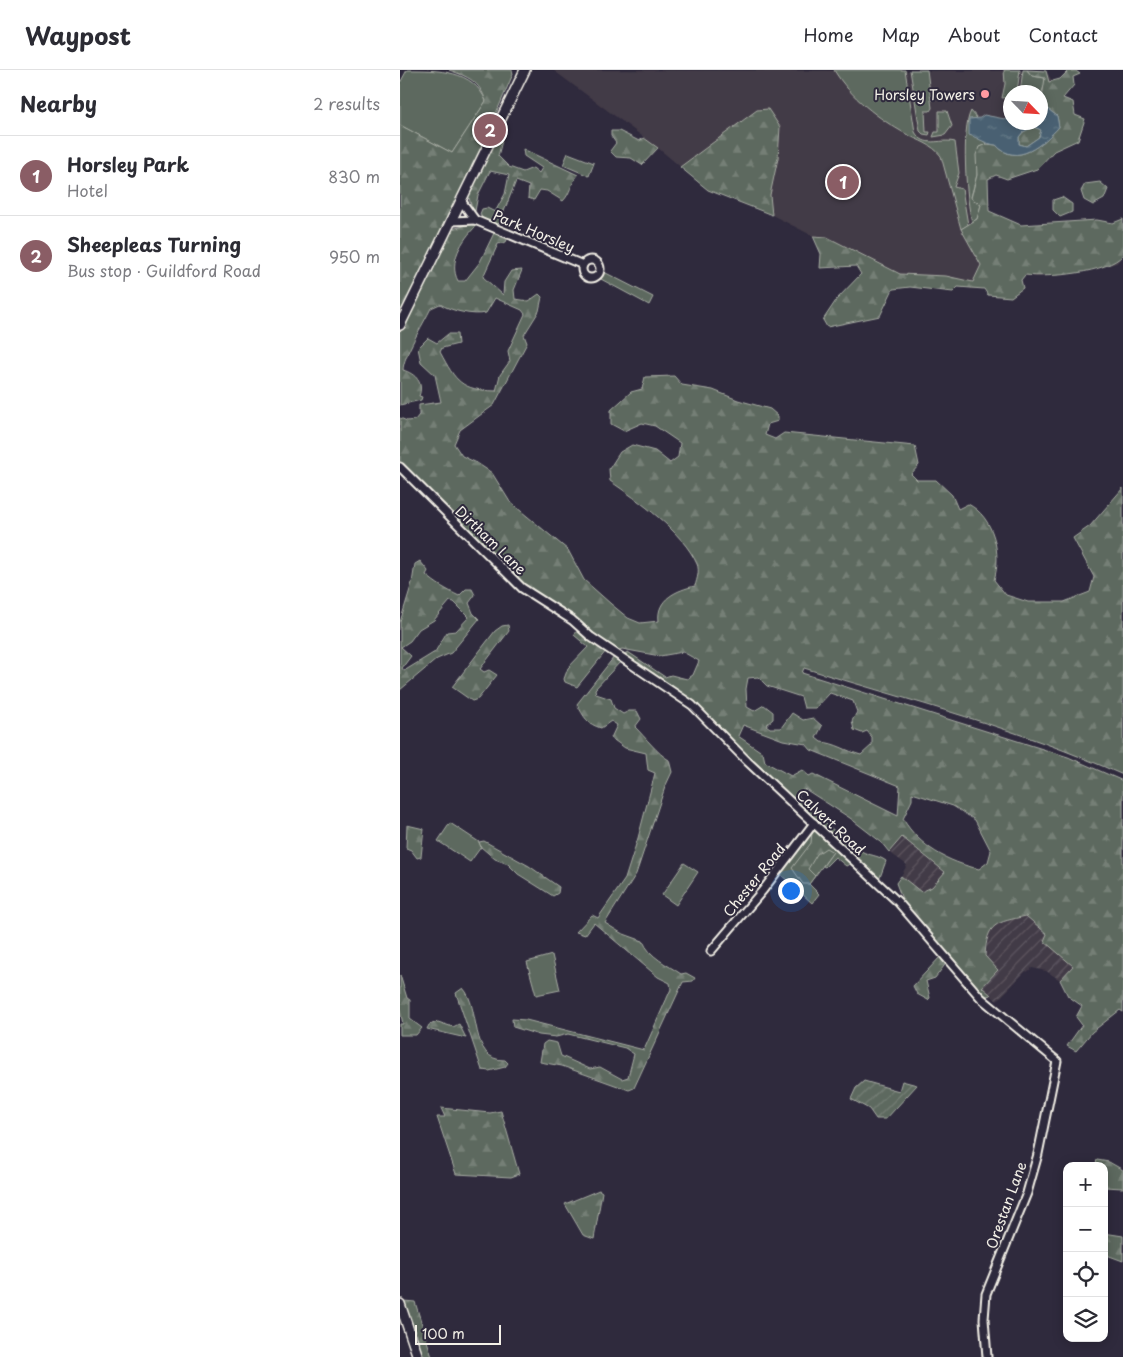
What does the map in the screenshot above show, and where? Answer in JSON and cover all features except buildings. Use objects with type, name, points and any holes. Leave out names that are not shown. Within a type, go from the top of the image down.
[{"type":"main road","points":[[400,325],[462,202],[522,71]]},
{"type":"main road","points":[[400,1304],[418,1357]]},
{"type":"street","name":"Park Horsley","points":[[462,202],[475,220]]},
{"type":"street","name":"Park Horsley","points":[[452,221],[475,220],[583,265]]},
{"type":"street","name":"Dirtham Lane","points":[[400,467],[522,588],[572,620]]},
{"type":"street","name":"Calvert Road","points":[[572,620],[591,638],[692,706],[726,741],[898,902],[981,998],[1057,1062]]},
{"type":"street","name":"Chester Road","points":[[711,951],[814,823]]},
{"type":"street","name":"Orestan Lane","points":[[987,1357],[984,1319],[986,1294],[1027,1193],[1057,1062]]},
{"type":"shaded area","points":[[553,70],[1046,71],[1063,98],[1073,102],[1075,115],[1085,119],[1078,140],[1054,151],[1037,169],[1007,179],[996,175],[988,179],[989,212],[1021,225],[1097,220],[1113,223],[1123,219],[1123,255],[1117,263],[1082,272],[1036,277],[1025,275],[1021,280],[1023,288],[1011,297],[988,295],[984,289],[972,289],[946,276],[900,274],[827,237],[813,236],[772,215],[708,190],[658,148]]},
{"type":"shaded area","points":[[902,836],[945,872],[932,887],[920,892],[901,876],[907,865],[889,852]]},
{"type":"shaded area","points":[[1026,916],[1047,935],[1073,967],[1060,980],[1046,971],[1032,968],[1026,971],[997,1001],[982,987],[998,970],[985,956],[989,932],[997,922]]},
{"type":"green space","points":[[407,70],[431,70],[454,74],[473,83],[486,101],[452,153],[400,125],[400,83]]},
{"type":"green space","points":[[449,70],[512,70],[513,74],[468,178],[400,317],[400,125],[452,153],[486,101],[476,84],[462,75]]},
{"type":"green space","points":[[834,70],[905,70],[915,132],[919,137],[928,142],[955,142],[959,173],[954,187],[962,189],[968,225],[961,229],[941,156],[929,146],[896,128],[866,106],[848,89]]},
{"type":"green space","points":[[910,70],[927,70],[932,108],[930,111],[925,111],[926,132],[930,132],[929,135],[923,134],[920,131]]},
{"type":"green space","points":[[1004,70],[1020,70],[1018,85],[1005,84]]},
{"type":"green space","points":[[1023,70],[1027,70],[1032,76],[1045,78],[1045,85],[1021,85]]},
{"type":"green space","points":[[1027,70],[1046,71],[1049,82],[1060,79],[1068,71],[1076,71],[1080,74],[1073,77],[1074,85],[1063,98],[1073,102],[1075,115],[1085,119],[1078,140],[1054,151],[1037,169],[1007,179],[996,175],[988,179],[989,211],[1021,225],[1097,220],[1113,223],[1123,219],[1123,255],[1105,266],[1077,273],[1048,276],[1025,275],[1021,280],[1023,288],[1011,297],[988,295],[984,289],[958,287],[953,292],[910,287],[893,289],[880,316],[827,327],[823,320],[837,299],[861,274],[856,266],[820,268],[821,254],[813,236],[827,237],[900,274],[946,276],[973,282],[981,265],[961,229],[977,219],[981,205],[971,198],[977,175],[976,155],[979,147],[987,144],[996,145],[1004,152],[1021,154],[1038,146],[1059,127],[1057,116],[1048,109],[1048,85],[1044,85],[1045,78],[1032,76]]},
{"type":"green space","points":[[768,109],[780,127],[778,158],[770,195],[772,215],[708,190],[680,167],[757,110]]},
{"type":"green space","points":[[939,111],[947,111],[952,126],[945,135],[933,137],[935,132],[939,132]]},
{"type":"green space","points":[[971,111],[977,118],[969,120],[980,138],[987,144],[979,147],[977,175],[971,197],[981,205],[977,219],[972,222],[966,182],[965,148],[968,120]]},
{"type":"green space","points":[[1027,130],[1041,130],[1039,137],[1026,146],[1019,144],[1019,137]]},
{"type":"green space","points":[[611,131],[619,131],[639,141],[644,138],[658,148],[642,165],[631,158],[616,157],[610,151],[616,143],[611,136]]},
{"type":"green space","points":[[499,136],[502,141],[498,156],[509,167],[523,172],[533,168],[539,173],[542,168],[524,156],[523,149],[578,175],[563,201],[547,191],[540,190],[534,200],[528,198],[529,186],[516,181],[499,224],[488,222],[480,214],[482,209],[487,208],[495,212],[505,194],[509,175],[490,171],[478,195],[475,211],[473,211],[468,195],[487,155]]},
{"type":"green space","points":[[568,153],[594,163],[589,176],[563,165]]},
{"type":"green space","points":[[1100,182],[1108,189],[1104,199],[1093,205],[1084,200],[1081,191],[1085,184]]},
{"type":"green space","points":[[1062,197],[1072,204],[1072,212],[1060,217],[1053,210],[1053,200]]},
{"type":"green space","points":[[473,224],[476,226],[458,252],[455,274],[458,281],[465,281],[480,262],[495,231],[508,237],[506,242],[498,244],[483,277],[503,295],[504,282],[511,271],[522,270],[514,290],[515,299],[529,301],[539,294],[542,297],[539,311],[524,335],[527,343],[494,405],[460,430],[454,444],[462,456],[492,473],[510,502],[568,550],[584,580],[628,618],[640,623],[659,621],[659,613],[664,601],[681,590],[695,586],[698,572],[697,564],[690,552],[671,529],[646,507],[610,481],[609,469],[620,452],[632,445],[655,451],[670,463],[678,457],[680,443],[655,426],[642,423],[624,431],[611,424],[611,410],[631,392],[642,389],[645,377],[674,376],[682,385],[713,390],[738,400],[770,409],[778,416],[778,421],[768,424],[765,435],[775,439],[784,433],[915,446],[919,465],[911,474],[917,480],[936,480],[952,495],[958,509],[968,504],[977,510],[990,527],[994,537],[997,559],[994,580],[1006,595],[1028,602],[1064,602],[1090,592],[1094,577],[1073,538],[1090,526],[1123,488],[1123,775],[1045,744],[965,717],[804,668],[802,673],[1068,757],[1123,781],[1123,1012],[1120,1010],[1092,1032],[1076,1051],[1067,1046],[1082,1025],[1076,1017],[1082,1006],[1068,996],[1060,980],[1073,966],[1044,941],[1047,934],[1026,916],[1007,920],[991,930],[988,936],[985,956],[998,970],[982,987],[991,995],[986,996],[905,907],[896,883],[901,876],[921,892],[932,887],[945,872],[902,837],[889,852],[881,842],[850,818],[805,789],[798,796],[837,834],[861,851],[886,861],[879,880],[775,784],[696,704],[667,688],[622,655],[628,652],[665,677],[671,675],[687,679],[693,675],[699,661],[683,652],[660,656],[622,649],[617,651],[611,648],[577,622],[575,618],[524,585],[400,463],[400,418],[407,421],[415,420],[419,415],[419,405],[441,402],[435,375],[421,362],[418,348],[428,338],[437,343],[448,334],[457,334],[458,344],[442,348],[440,352],[451,371],[467,386],[475,389],[496,391],[500,375],[510,361],[508,351],[525,314],[522,310],[495,298],[486,313],[463,312],[440,304],[431,308],[410,348],[403,370],[412,374],[418,380],[420,383],[419,396],[422,397],[421,400],[400,405],[400,331],[451,229]],"holes":[[[758,677],[767,686],[801,697],[804,708],[816,708],[830,693],[853,701],[857,712],[852,721],[854,730],[862,733],[867,731],[872,737],[872,745],[861,755],[821,742],[816,738],[822,726],[813,718],[803,720],[792,713],[781,728],[770,728],[766,725],[773,719],[773,712],[764,705],[754,711],[747,707],[746,689],[748,678]],[[743,725],[783,740],[806,744],[811,750],[900,786],[898,816],[813,774],[809,776],[802,770],[791,776],[765,762],[763,753],[738,736]],[[912,793],[953,806],[975,820],[991,851],[988,862],[979,869],[968,866],[956,862],[926,845],[903,819],[912,800]]]},
{"type":"green space","points":[[602,271],[653,297],[649,305],[599,278]]},
{"type":"green space","points":[[420,561],[428,571],[426,575],[442,587],[459,596],[466,589],[472,589],[475,595],[469,603],[473,613],[479,619],[451,653],[437,659],[400,690],[400,622],[412,583],[415,564]],"holes":[[[450,601],[454,602],[469,617],[456,631],[447,632],[435,652],[404,671],[402,668],[411,656],[401,647],[410,641],[419,629],[434,620]]]},
{"type":"green space","points":[[508,625],[509,631],[480,669],[484,672],[489,670],[497,675],[478,699],[472,701],[452,687],[495,631],[502,626]]},
{"type":"green space","points":[[578,630],[606,651],[577,687],[565,682],[564,679],[568,668],[588,647],[574,635]]},
{"type":"green space","points":[[614,657],[621,661],[595,689],[596,694],[611,699],[614,708],[623,714],[629,711],[637,711],[641,719],[635,727],[656,750],[669,760],[672,772],[665,787],[636,874],[605,923],[621,933],[643,941],[650,952],[659,960],[681,974],[686,973],[695,978],[693,981],[683,982],[634,1088],[629,1090],[562,1066],[540,1062],[543,1044],[547,1041],[557,1043],[561,1056],[590,1069],[600,1067],[622,1079],[628,1077],[634,1054],[625,1048],[568,1034],[556,1037],[539,1035],[513,1027],[512,1019],[526,1020],[644,1050],[671,989],[670,983],[658,977],[594,923],[585,935],[576,932],[592,915],[598,918],[625,879],[655,773],[648,770],[646,753],[625,748],[611,738],[617,725],[611,721],[601,728],[592,724],[584,716],[577,704]]},
{"type":"green space","points":[[450,823],[479,842],[481,847],[470,862],[438,841]]},
{"type":"green space","points":[[407,825],[424,829],[421,857],[417,858],[411,850],[406,848]]},
{"type":"green space","points":[[818,831],[837,847],[809,884],[819,894],[812,903],[780,874],[812,832]]},
{"type":"green space","points":[[818,831],[850,859],[850,864],[846,866],[835,857],[825,867],[823,866],[833,852],[826,848],[817,854],[808,869],[815,876],[809,884],[803,884],[792,868],[811,843],[812,832]]},
{"type":"green space","points":[[484,841],[529,866],[559,887],[558,893],[553,896],[518,874],[508,864],[495,859],[481,847],[479,842]]},
{"type":"green space","points":[[684,863],[698,872],[676,905],[662,895]]},
{"type":"green space","points":[[552,955],[560,990],[536,995],[527,962]]},
{"type":"green space","points":[[941,956],[947,962],[935,978],[926,981],[930,998],[928,1000],[917,994],[913,986]]},
{"type":"green space","points":[[400,975],[407,998],[410,1000],[410,1019],[422,1028],[416,1035],[400,1035],[400,1024],[403,1024],[400,1010]]},
{"type":"green space","points":[[463,988],[472,1007],[481,1043],[486,1052],[494,1058],[505,1060],[508,1063],[505,1067],[489,1071],[482,1070],[456,993]]},
{"type":"green space","points":[[438,1022],[453,1027],[459,1024],[466,1038],[427,1029],[429,1025]]},
{"type":"green space","points":[[864,1081],[899,1091],[902,1081],[917,1085],[886,1119],[876,1119],[869,1109],[851,1099],[856,1088]]},
{"type":"green space","points":[[441,1108],[490,1113],[501,1111],[519,1174],[511,1177],[456,1174],[437,1117],[445,1117]]},
{"type":"green space","points":[[1097,1160],[1109,1162],[1123,1170],[1123,1188],[1108,1187],[1108,1162],[1096,1162]]},
{"type":"green space","points":[[599,1190],[602,1192],[594,1239],[583,1235],[565,1204]]},
{"type":"green space","points":[[1108,1234],[1123,1236],[1123,1261],[1108,1255]]},
{"type":"green space","points":[[404,1301],[415,1302],[432,1357],[423,1357]]},
{"type":"water","points":[[1048,109],[1057,116],[1059,127],[1038,146],[1021,154],[1012,154],[1004,152],[996,145],[969,135],[969,119],[980,118],[984,115],[1003,119],[1003,130],[1027,130],[1019,137],[1019,144],[1026,146],[1039,137],[1041,130],[1048,130]]},
{"type":"place","name":"Horsley Towers","points":[[985,94]]},
{"type":"place","name":"Sheepleas Turning","points":[[490,130]]},
{"type":"place","name":"Horsley Park","points":[[843,182]]}]
